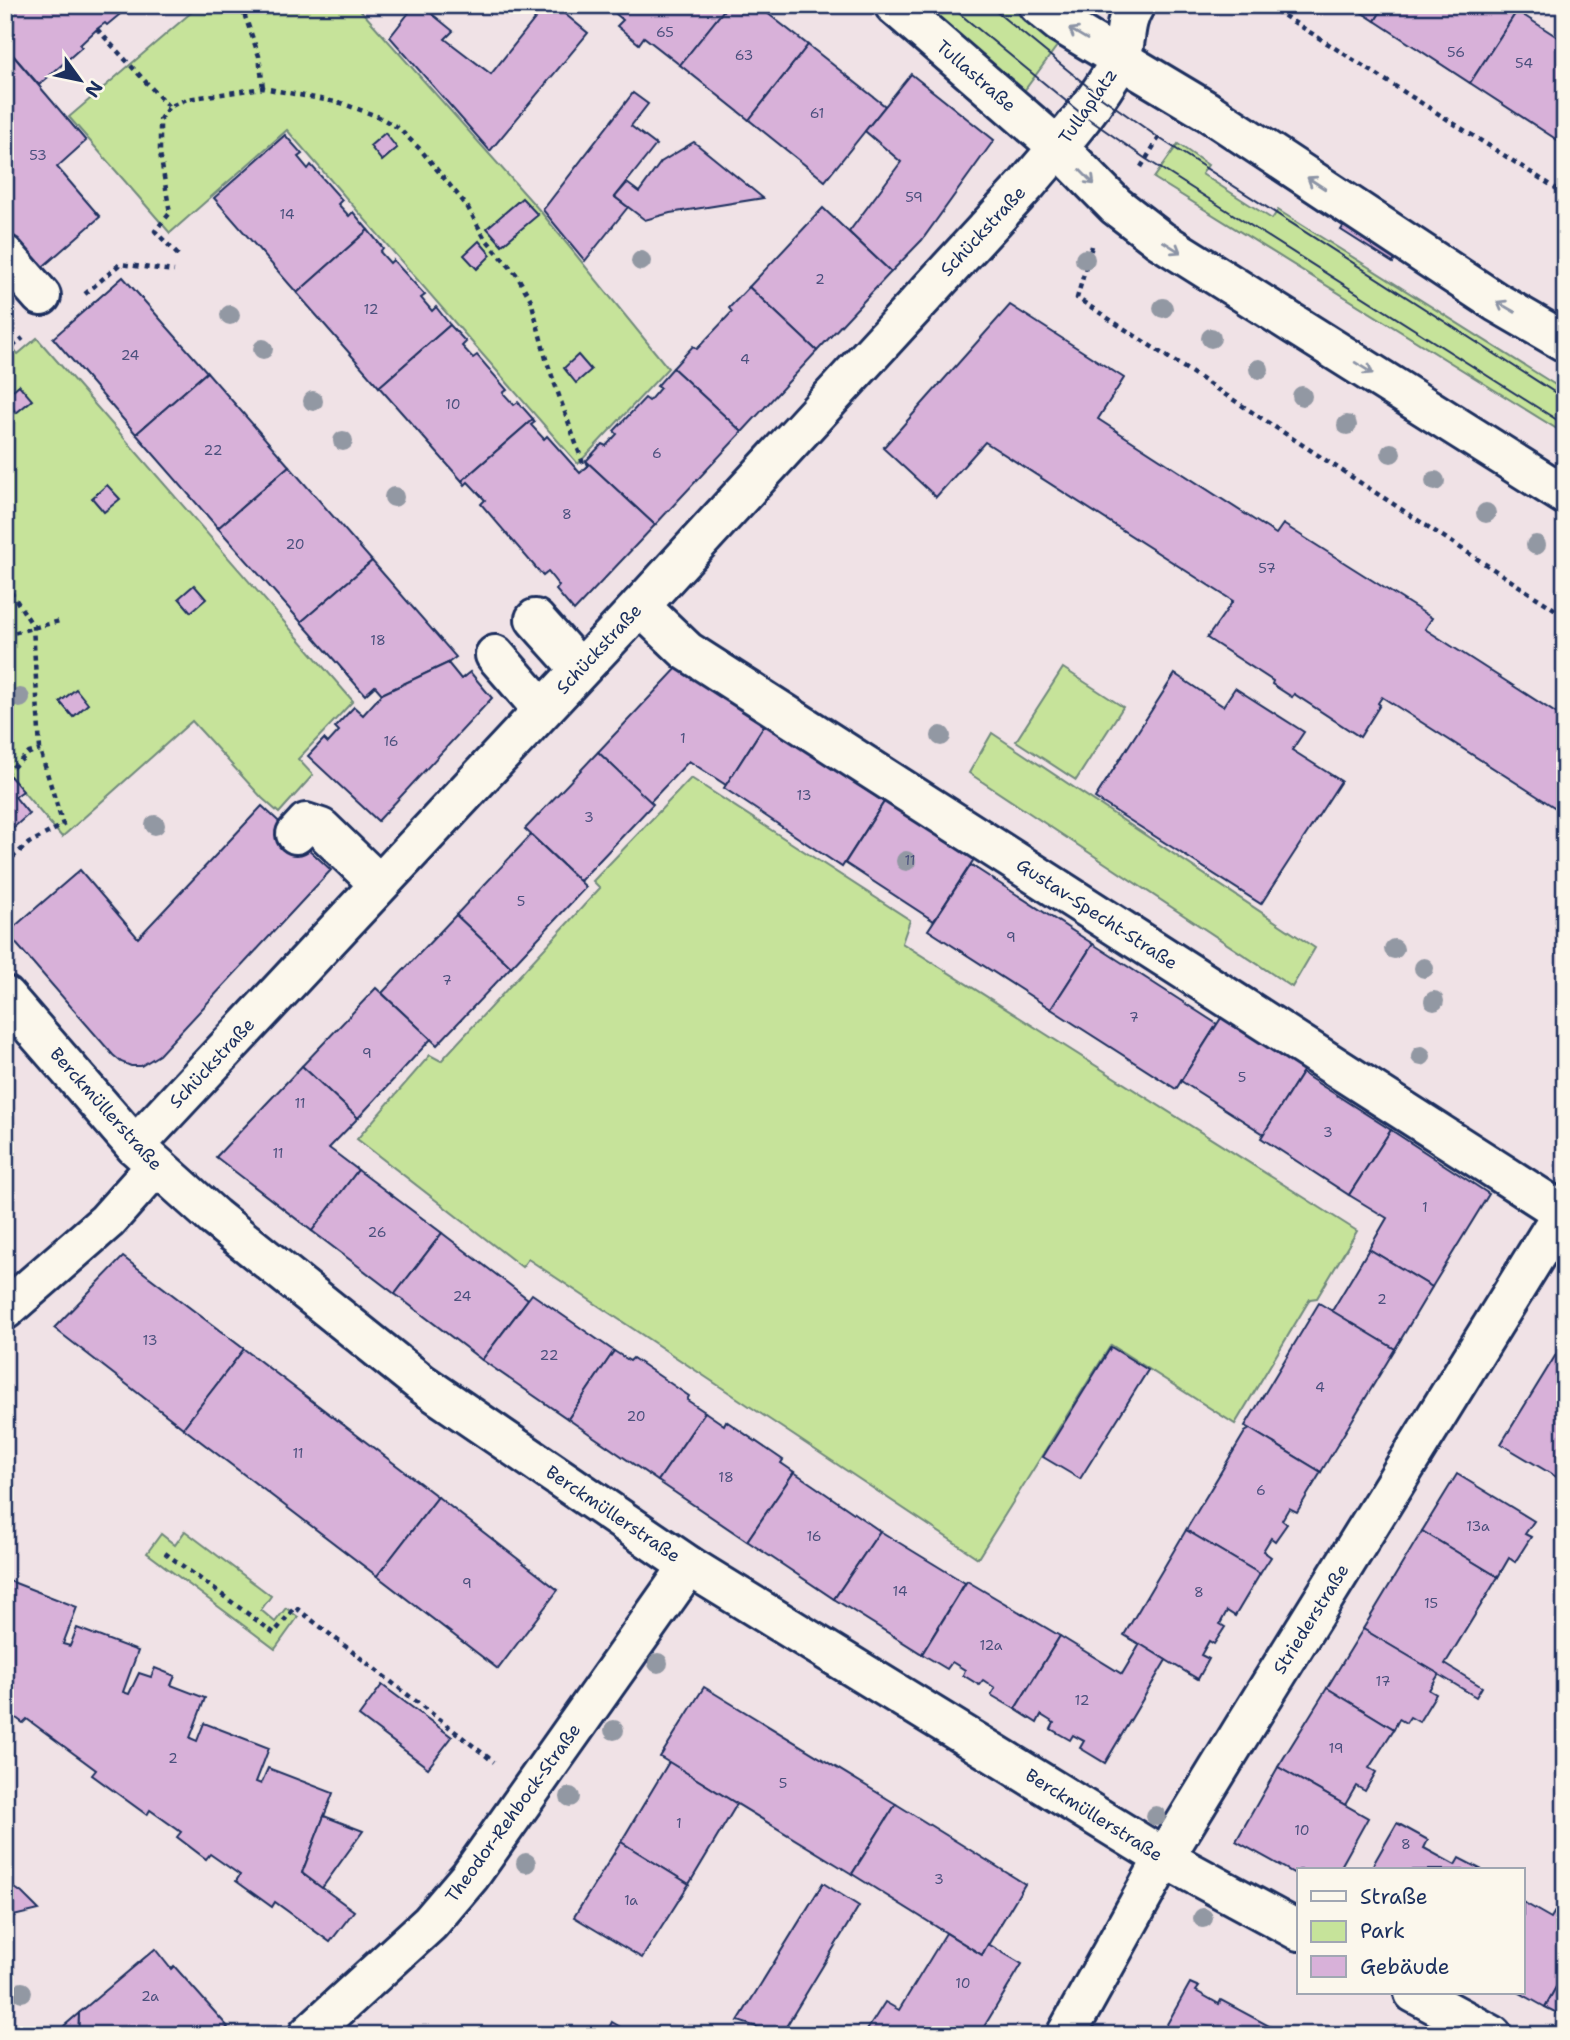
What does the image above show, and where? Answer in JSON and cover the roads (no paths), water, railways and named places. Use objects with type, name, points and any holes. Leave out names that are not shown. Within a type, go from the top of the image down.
[{"type":"street","name":"Tullastraße","points":[[894,5],[1058,147]]},
{"type":"street","points":[[1038,5],[1060,23],[1121,60],[1127,17],[1135,5]]},
{"type":"street","name":"Tullaplatz","points":[[1562,335],[1496,302],[1184,97],[1121,60],[1058,147],[1116,206],[1160,240],[1565,495]]},
{"type":"street","name":"Schückstraße","points":[[5,1310],[107,1220],[146,1156],[379,884],[640,606],[1058,147]]},
{"type":"street","points":[[5,255],[41,296]]},
{"type":"street","name":"Gustav-Specht-Straße","points":[[640,606],[687,651],[1563,1210]]},
{"type":"street","points":[[535,619],[580,669]]},
{"type":"street","points":[[495,655],[542,709]]},
{"type":"street","points":[[296,834],[306,823],[321,828],[379,884]]},
{"type":"street","name":"Berckmüllerstraße","points":[[5,996],[146,1156],[225,1226],[421,1383],[690,1566],[1164,1858],[1297,1930]]},
{"type":"street","name":"Striederstraße","points":[[1066,2035],[1164,1858],[1563,1210]]},
{"type":"street","name":"Theodor-Rehbock-Straße","points":[[308,2035],[448,1904],[690,1566]]},
{"type":"street","points":[[1416,1994],[1492,2035]]},
{"type":"tram line","points":[[949,5],[1083,115],[1146,159],[1565,425]]},
{"type":"tram line","points":[[988,5],[1097,94],[1159,138],[1565,399]]}]
